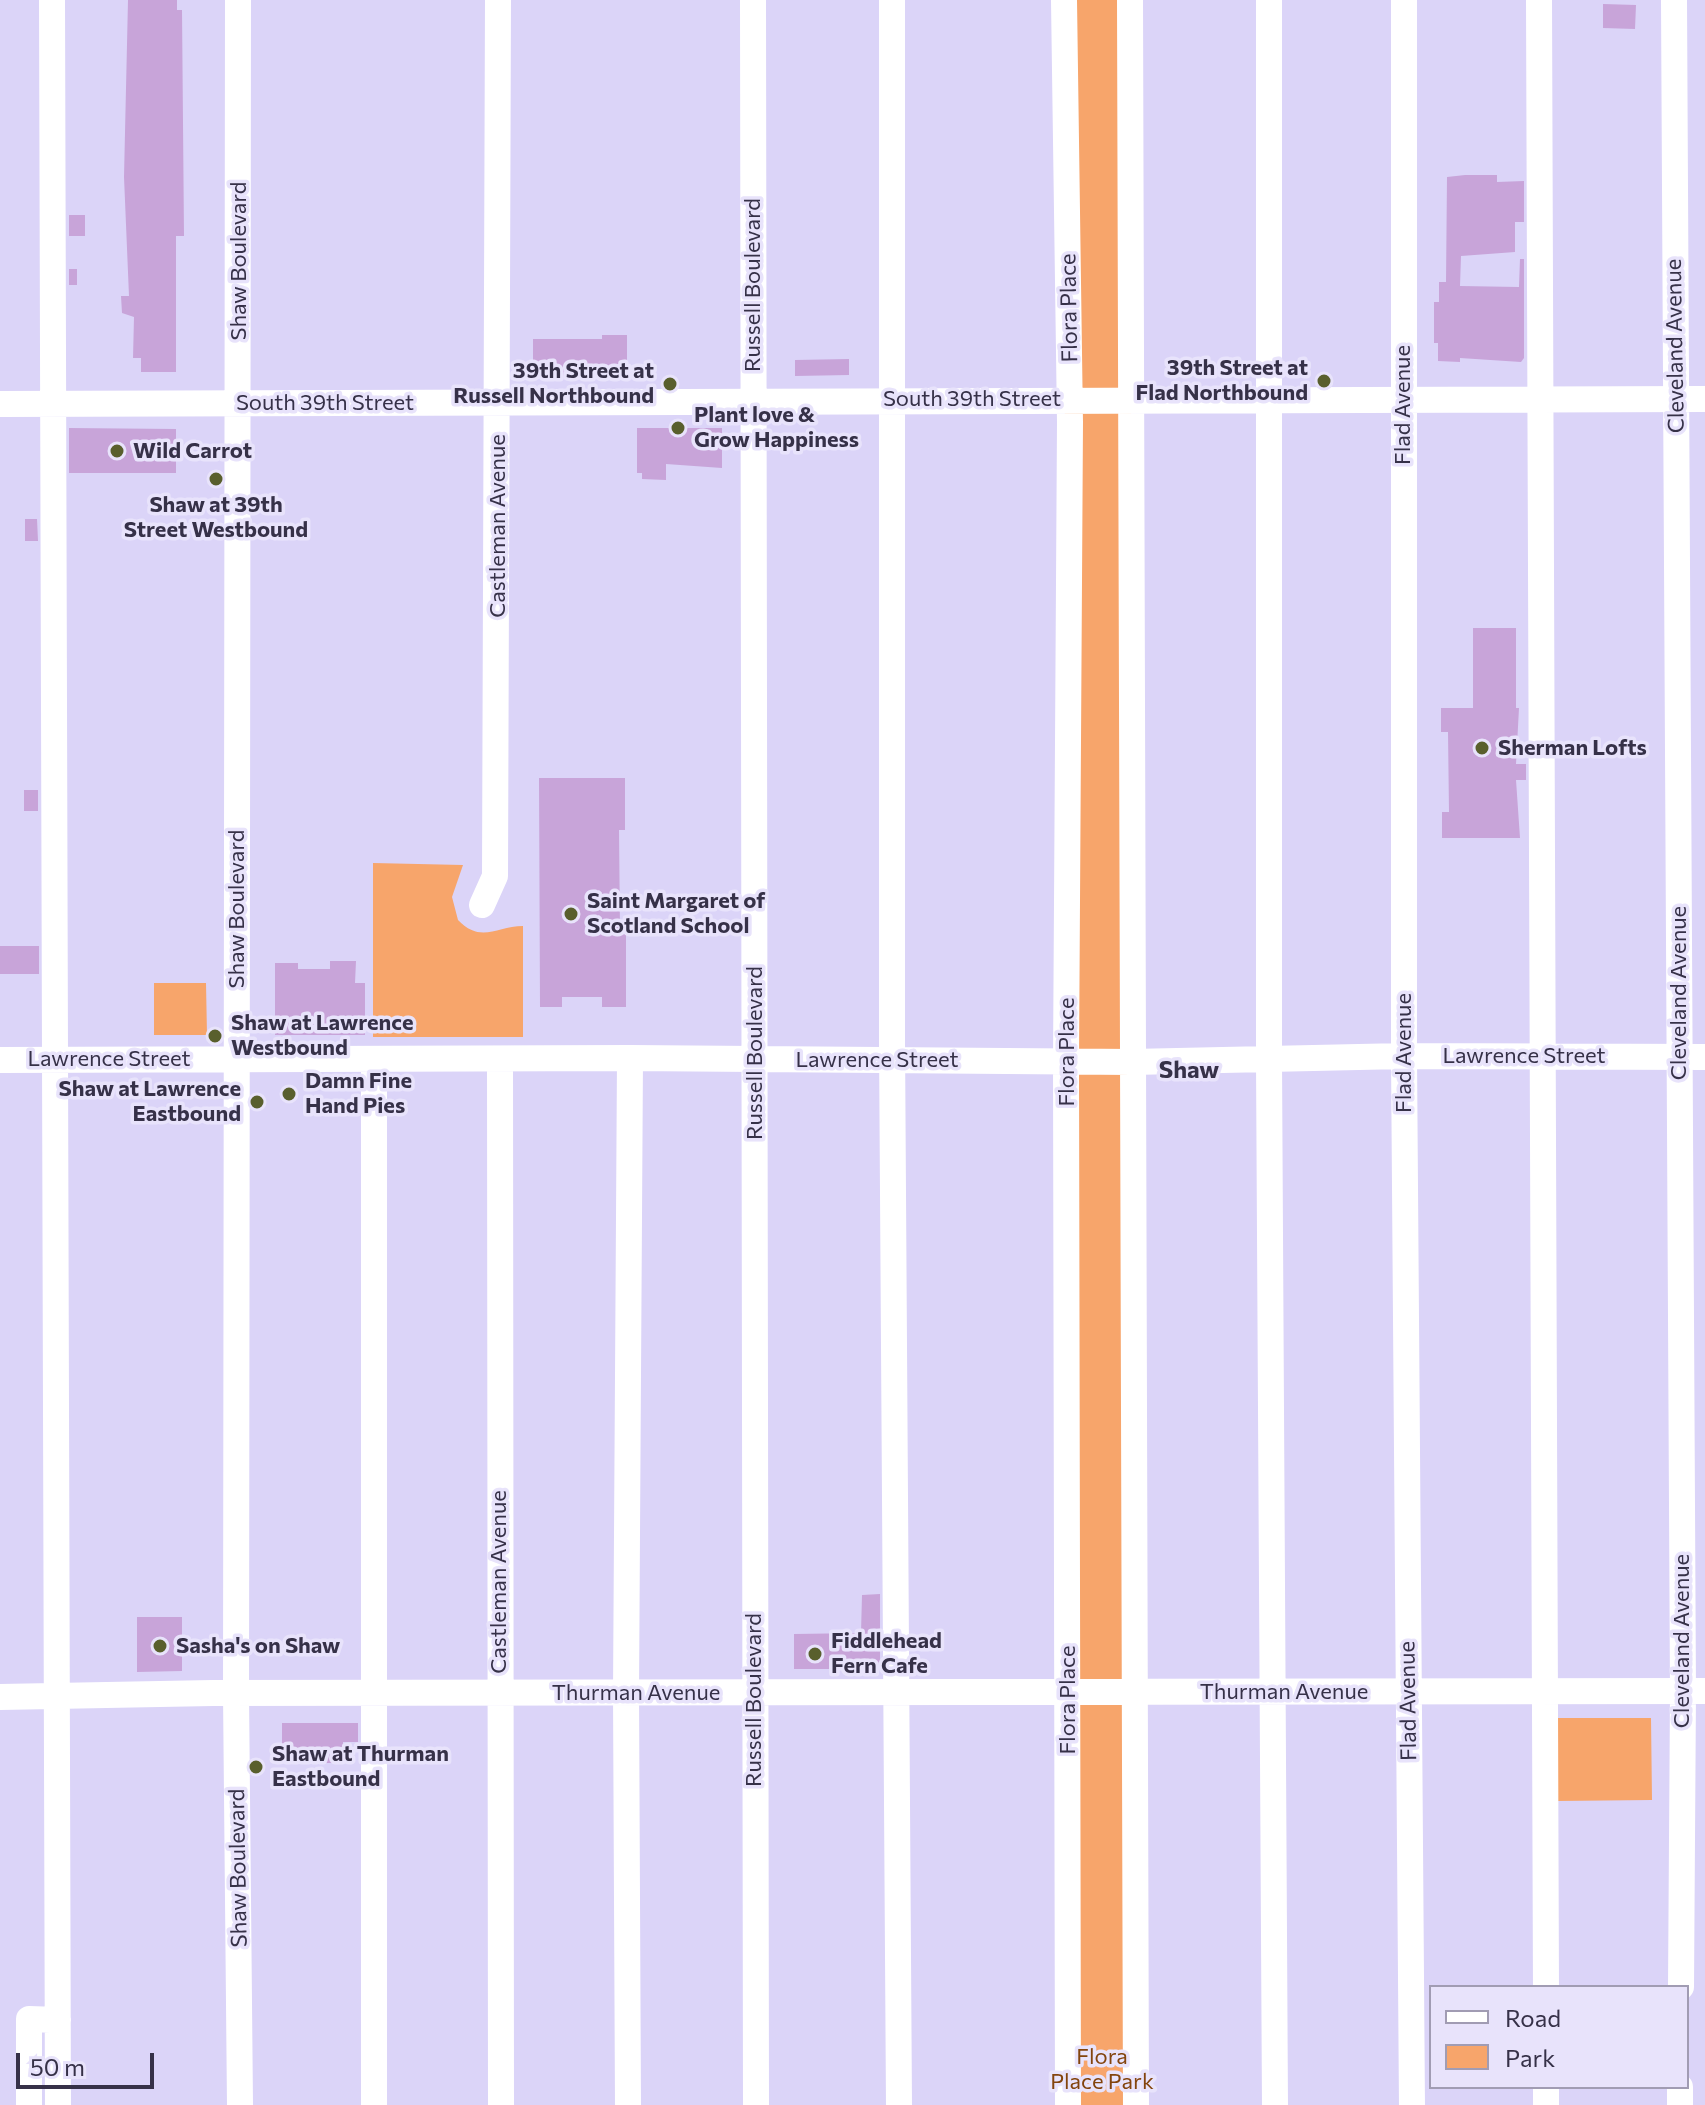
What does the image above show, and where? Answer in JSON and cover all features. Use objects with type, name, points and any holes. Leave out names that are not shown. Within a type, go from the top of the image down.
[{"type":"street","points":[[52,0],[58,2105]]},
{"type":"street","name":"Shaw Boulevard","points":[[238,0],[236,1693],[240,2105]]},
{"type":"street","name":"Castleman Avenue","points":[[482,905],[495,876],[498,0]]},
{"type":"street","name":"Russell Boulevard","points":[[753,0],[756,1061],[753,1692],[756,2105]]},
{"type":"street","points":[[892,0],[893,1059],[899,2105]]},
{"type":"street","name":"Flora Place","points":[[1064,0],[1070,399],[1066,1061],[1068,2105]]},
{"type":"street","points":[[1130,0],[1136,2105]]},
{"type":"street","points":[[1269,0],[1269,1061],[1275,2105]]},
{"type":"street","name":"Flad Avenue","points":[[1404,0],[1404,1056],[1412,2105]]},
{"type":"street","points":[[1539,0],[1540,1059],[1546,1985]]},
{"type":"street","name":"Cleveland Avenue","points":[[1674,0],[1676,399],[1692,1057],[1694,1691],[1681,1985]]},
{"type":"street","name":"South 39th Street","points":[[0,404],[753,399],[1705,399]]},
{"type":"street","name":"Lawrence Street","points":[[0,1060],[630,1058],[1132,1062],[1404,1056],[1540,1059],[1651,1055],[1692,1057]]},
{"type":"street","points":[[628,2105],[626,1692],[630,1058]]},
{"type":"street","points":[[374,1059],[374,2105]]},
{"type":"street","name":"Castleman Avenue","points":[[500,1059],[501,2105]]},
{"type":"street","name":"Thurman Avenue","points":[[0,1697],[236,1693],[1694,1691]]},
{"type":"street","points":[[29,2105],[29,2019],[58,2020]]},
{"type":"green space","name":"Flora Place Park","points":[[1064,0],[1130,0],[1136,2105],[1068,2105]]},
{"type":"green space","points":[[373,863],[463,865],[452,897],[458,920],[474,931],[482,932],[523,926],[523,1037],[373,1037]]},
{"type":"green space","points":[[154,983],[206,983],[207,1035],[154,1035]]},
{"type":"green space","points":[[1557,1718],[1651,1718],[1652,1800],[1556,1801]]},
{"type":"building","points":[[128,0],[177,0],[177,10],[182,10],[184,236],[176,236],[176,372],[141,372],[141,358],[133,358],[134,317],[122,313],[121,296],[129,296],[124,177]]},
{"type":"building","points":[[1603,4],[1636,5],[1635,29],[1603,28]]},
{"type":"building","points":[[1497,175],[1497,182],[1524,181],[1524,222],[1515,222],[1515,252],[1461,256],[1460,286],[1519,287],[1520,259],[1524,259],[1524,358],[1521,362],[1460,358],[1460,362],[1438,361],[1438,343],[1434,343],[1434,302],[1439,302],[1439,282],[1446,282],[1447,177]]},
{"type":"building","points":[[69,215],[85,215],[85,236],[69,236]]},
{"type":"building","points":[[69,269],[77,269],[77,285],[69,285]]},
{"type":"building","points":[[602,335],[627,335],[627,377],[533,376],[533,339],[602,339]]},
{"type":"building","points":[[849,359],[849,375],[795,376],[795,360]]},
{"type":"building","name":"Wild Carrot","points":[[69,428],[176,429],[176,473],[69,473]]},
{"type":"building","points":[[637,428],[722,428],[722,468],[666,464],[666,480],[642,479],[642,473],[637,473]]},
{"type":"building","points":[[25,519],[37,519],[38,541],[25,541]]},
{"type":"building","name":"Sherman Lofts","points":[[1473,628],[1516,628],[1516,708],[1519,708],[1516,764],[1526,764],[1526,780],[1516,780],[1520,838],[1442,838],[1442,812],[1449,812],[1448,732],[1441,732],[1441,708],[1473,708]]},
{"type":"building","points":[[539,778],[625,778],[625,830],[619,830],[620,931],[626,930],[626,1007],[602,1007],[602,997],[562,997],[562,1007],[540,1007]]},
{"type":"building","points":[[24,790],[38,790],[38,811],[24,811]]},
{"type":"building","points":[[0,946],[39,946],[39,974],[0,974]]},
{"type":"building","points":[[330,961],[356,961],[355,983],[365,983],[365,1035],[275,1035],[275,963],[298,963],[298,969],[330,969]]},
{"type":"building","points":[[880,1594],[880,1669],[794,1669],[794,1634],[861,1633],[862,1595]]},
{"type":"building","points":[[137,1617],[182,1617],[182,1671],[137,1672]]},
{"type":"building","points":[[282,1723],[358,1723],[358,1742],[343,1742],[344,1763],[282,1763]]},
{"type":"place","name":"39th Street at Flad Northbound","points":[[1324,381]]},
{"type":"place","name":"39th Street at Russell Northbound","points":[[670,384]]},
{"type":"place","name":"Plant love & Grow Happiness","points":[[678,428]]},
{"type":"place","name":"Wild Carrot","points":[[117,451]]},
{"type":"place","name":"Shaw at 39th Street Westbound","points":[[216,479]]},
{"type":"place","name":"Sherman Lofts","points":[[1482,748]]},
{"type":"place","name":"Saint Margaret of Scotland School","points":[[571,914]]},
{"type":"place","name":"Shaw at Lawrence Westbound","points":[[215,1036]]},
{"type":"place","name":"Damn Fine Hand Pies","points":[[289,1094]]},
{"type":"place","name":"Shaw at Lawrence Eastbound","points":[[257,1102]]},
{"type":"place","name":"Sasha's on Shaw","points":[[160,1646]]},
{"type":"place","name":"Fiddlehead Fern Cafe","points":[[815,1654]]},
{"type":"place","name":"Shaw at Thurman Eastbound","points":[[256,1767]]},
{"type":"district","name":"Shaw","points":[[1189,1070]]}]
